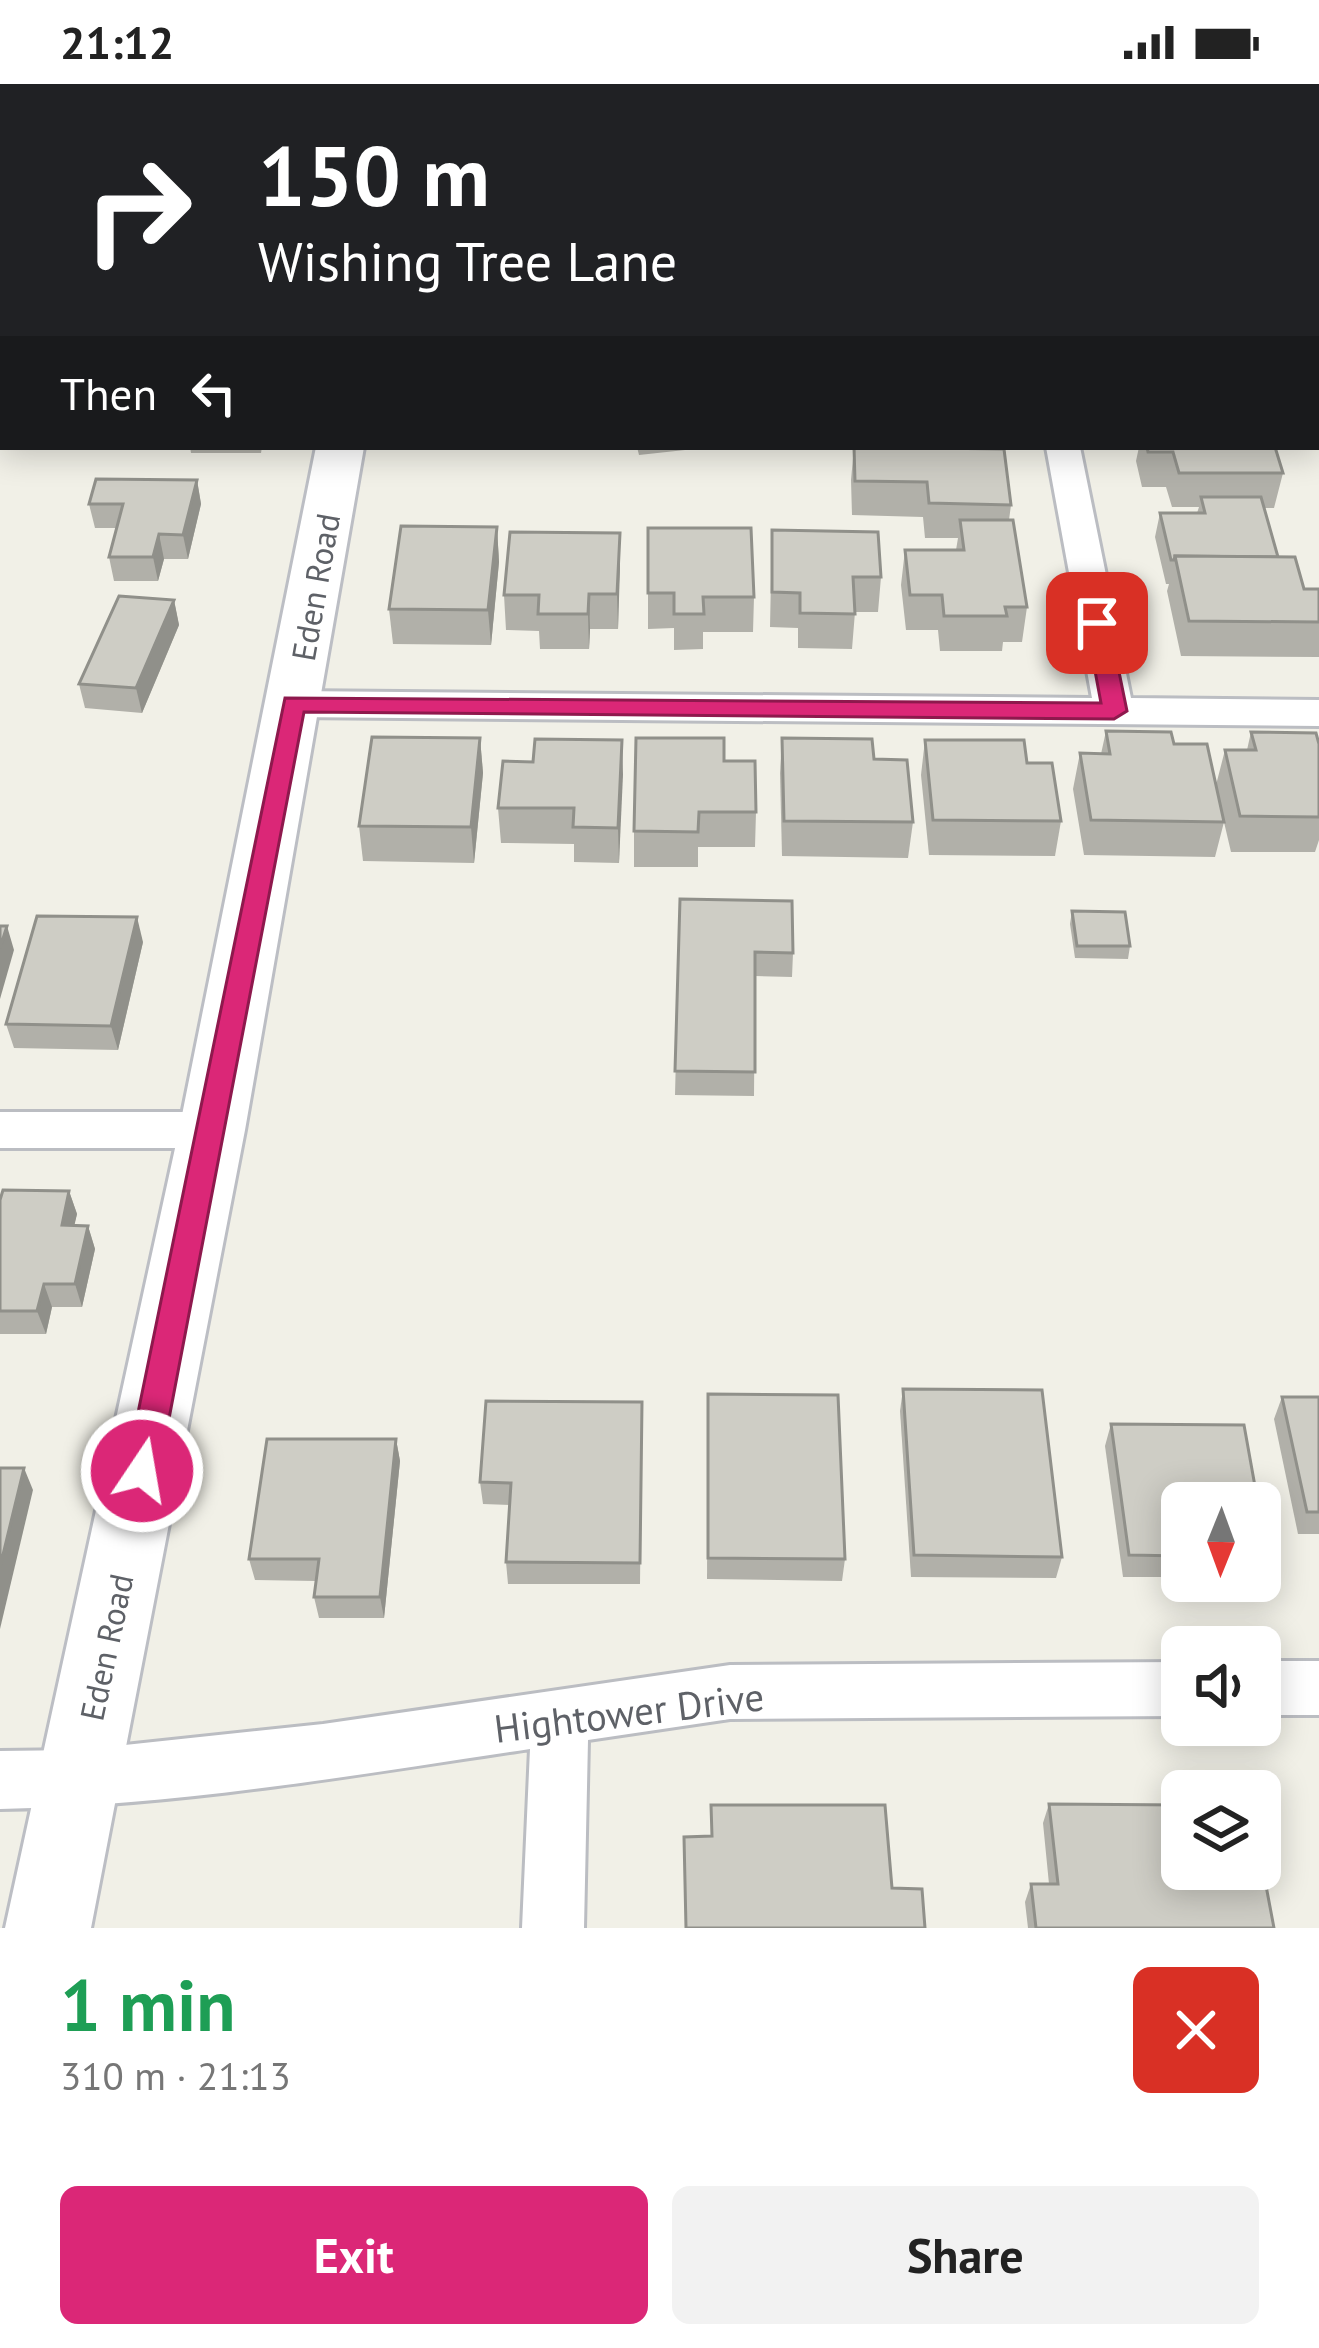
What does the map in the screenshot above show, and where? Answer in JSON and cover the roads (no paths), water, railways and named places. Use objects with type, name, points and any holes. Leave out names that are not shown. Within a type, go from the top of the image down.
[{"type":"street","name":"Eden Road","points":[[48,1928],[212,1130],[339,450]]},
{"type":"street","points":[[1064,450],[1114,711]]},
{"type":"street","points":[[293,704],[1319,713]]},
{"type":"street","points":[[0,1130],[212,1130]]},
{"type":"street","points":[[1281,1688],[1319,1688]]},
{"type":"street","name":"Hightower Drive","points":[[0,1780],[78,1779],[560,1720],[730,1692],[1161,1689]]},
{"type":"street","points":[[553,1928],[560,1720]]}]
